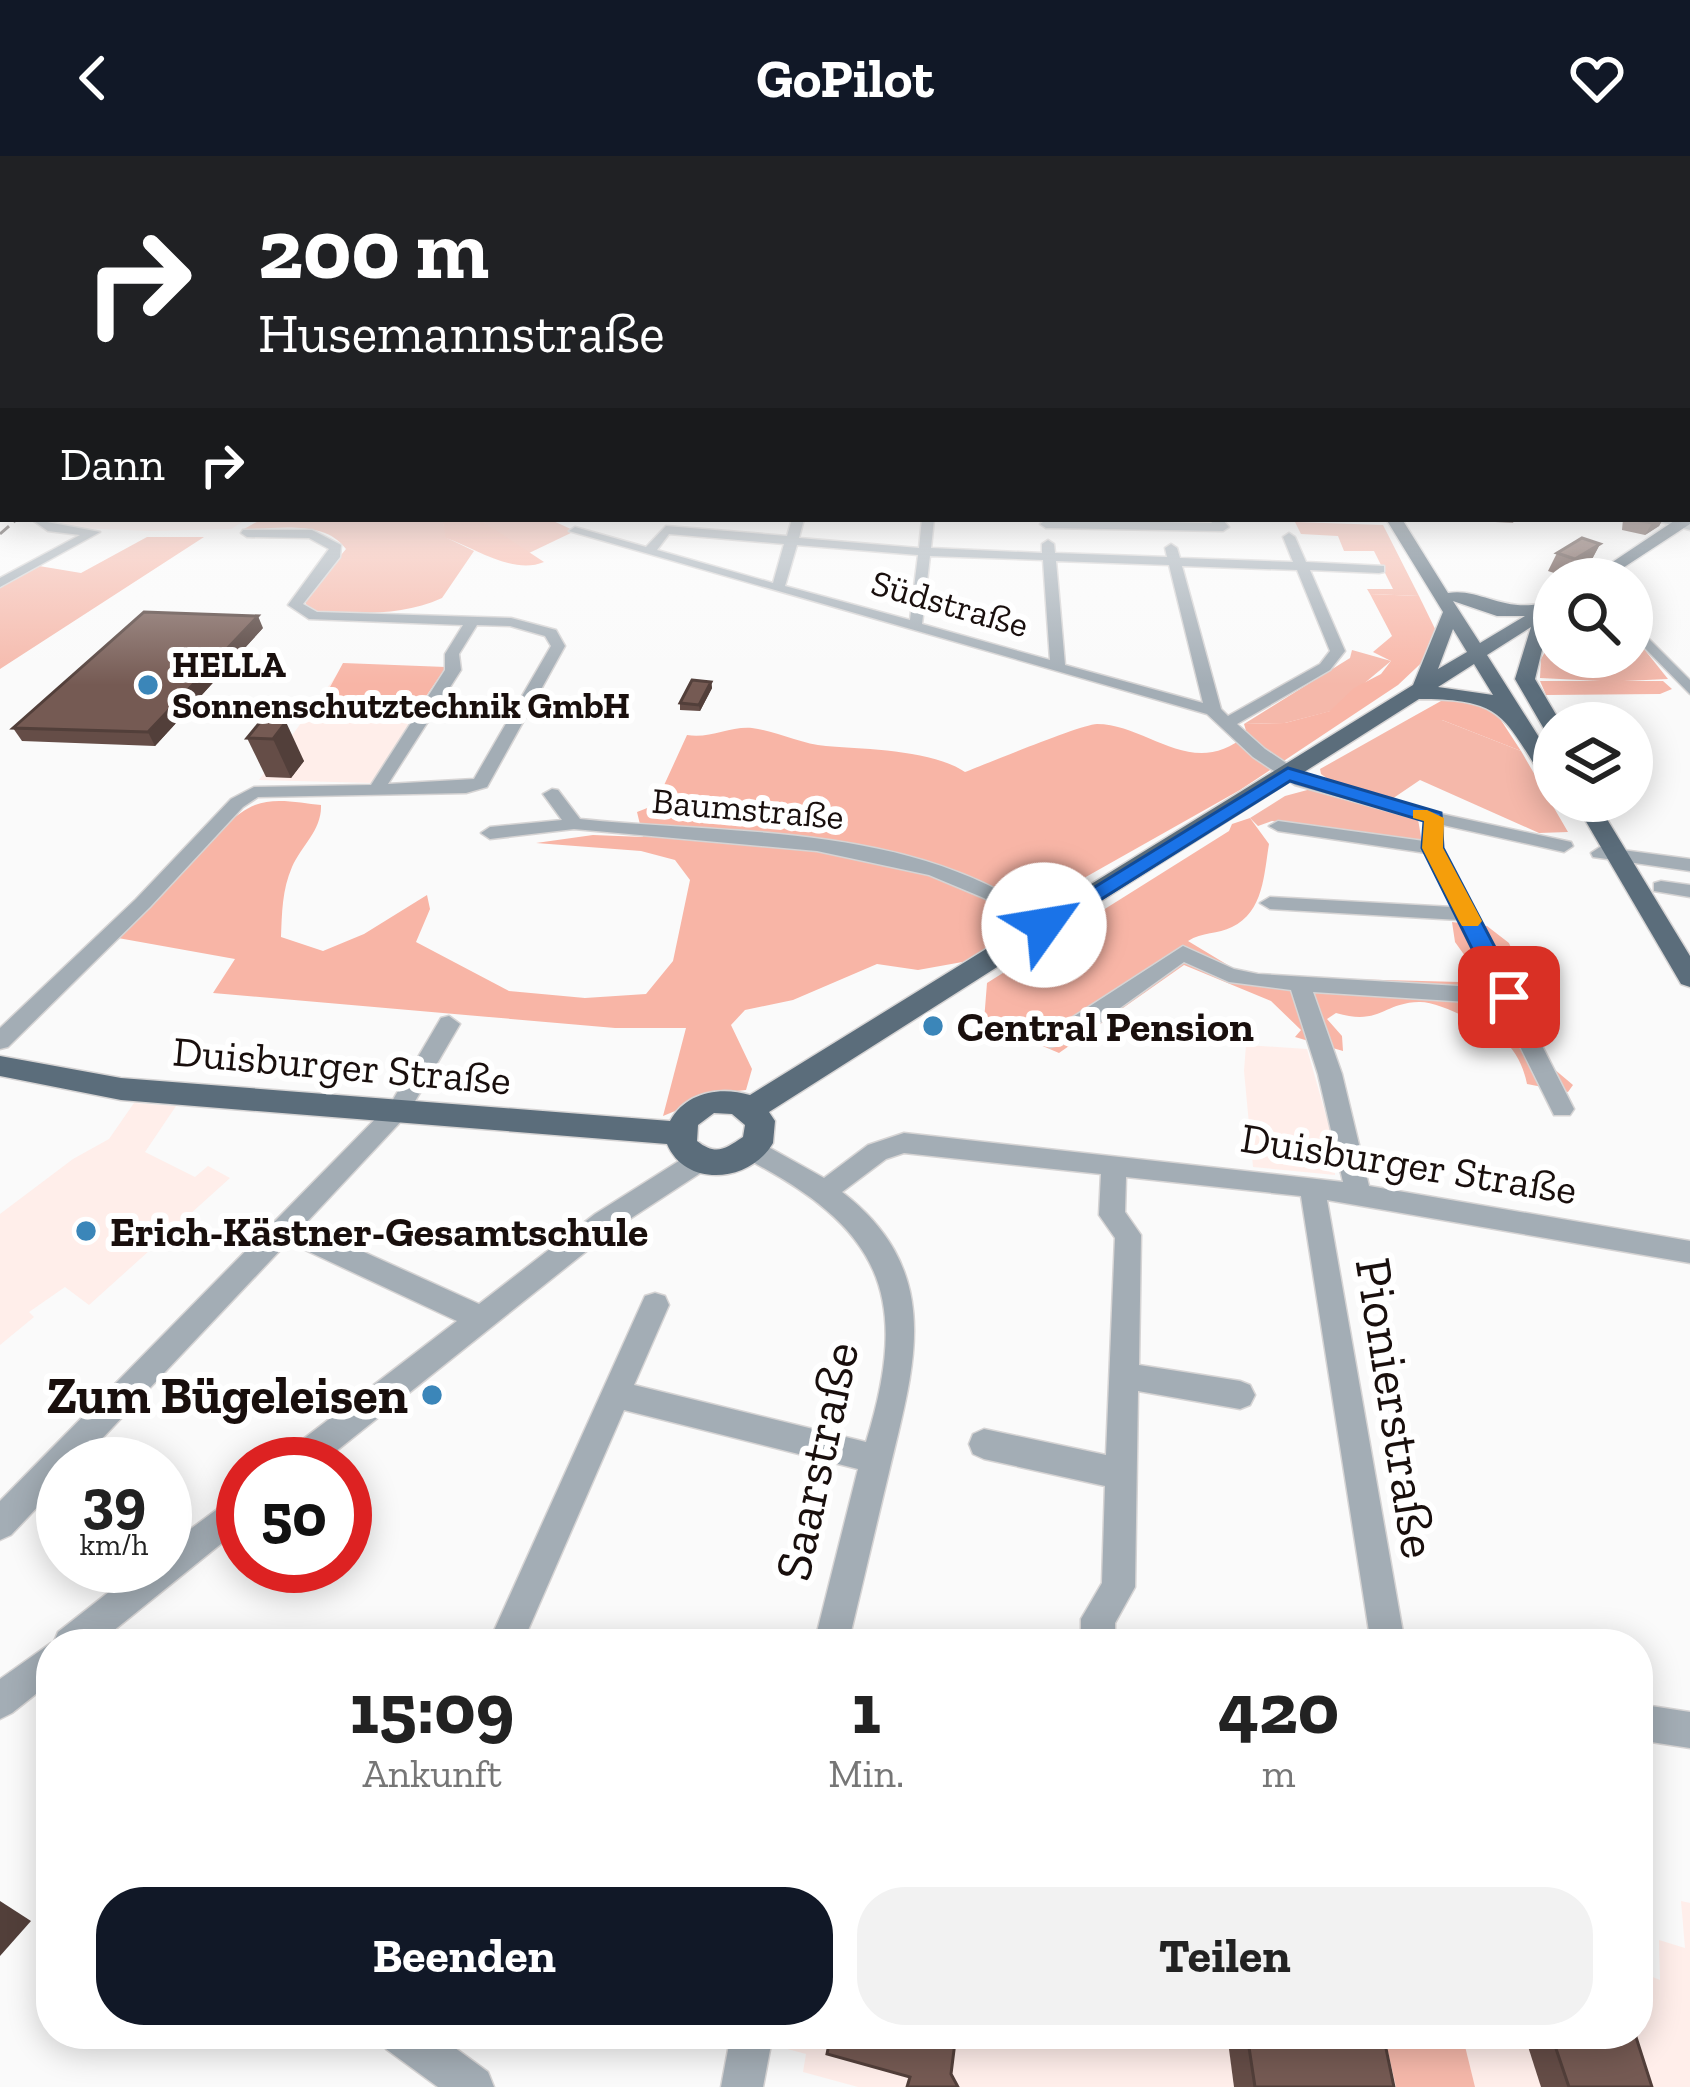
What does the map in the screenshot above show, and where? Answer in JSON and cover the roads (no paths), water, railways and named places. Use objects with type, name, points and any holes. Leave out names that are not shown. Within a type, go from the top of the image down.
[{"type":"main road","points":[[1396,522],[1533,722]]},
{"type":"main road","points":[[1626,558],[1682,522]]},
{"type":"main road","points":[[1452,605],[1533,608]]},
{"type":"main road","points":[[1420,693],[1452,605]]},
{"type":"main road","points":[[751,1109],[1533,619]]},
{"type":"main road","points":[[1482,651],[1533,744]]},
{"type":"main road","points":[[1533,656],[1525,679],[1538,702]]},
{"type":"main road","points":[[1420,693],[1460,692],[1488,698],[1521,724]]},
{"type":"main road","points":[[1584,822],[1690,978]]},
{"type":"main road","points":[[1597,822],[1610,855]]},
{"type":"main road","name":"Duisburger Straße","points":[[0,1066],[122,1089],[679,1133]]},
{"type":"main road","points":[[712,1102],[739,1103],[751,1109],[761,1129],[752,1150],[729,1162],[699,1161],[683,1147],[679,1133],[688,1115],[712,1102]]},
{"type":"street","points":[[0,583],[94,532],[52,528],[42,522]]},
{"type":"street","points":[[778,588],[797,522]]},
{"type":"street","points":[[911,626],[917,622],[928,522]]},
{"type":"street","points":[[1046,522],[1058,668]]},
{"type":"street","points":[[1094,522],[1223,527],[1218,522]]},
{"type":"street","points":[[649,552],[666,530],[924,552],[1379,569]]},
{"type":"street","name":"Südstraße","points":[[575,531],[1219,718],[1288,774]]},
{"type":"street","points":[[0,1041],[143,903],[236,803],[269,789],[466,788],[489,775],[558,640],[551,633],[511,622],[314,616],[299,611],[298,598],[334,557],[336,548],[312,534],[247,533]]},
{"type":"street","points":[[1167,535],[1219,718],[1335,659],[1338,645],[1289,537]]},
{"type":"street","points":[[376,790],[453,670],[452,654],[472,621]]},
{"type":"street","points":[[1653,651],[1690,689]]},
{"type":"street","points":[[1288,774],[1434,818],[1564,846]]},
{"type":"street","points":[[552,794],[574,824]]},
{"type":"street","points":[[1434,818],[1433,848],[1562,1109]]},
{"type":"street","name":"Baumstraße","points":[[490,833],[574,824],[818,843],[860,851],[1010,901],[1044,925]]},
{"type":"street","points":[[1278,826],[1433,848]]},
{"type":"street","points":[[1610,855],[1690,865]]},
{"type":"street","points":[[1660,887],[1690,891]]},
{"type":"street","points":[[1270,903],[1466,914]]},
{"type":"street","points":[[1050,1039],[1066,1035],[1183,953],[1229,975],[1300,986],[1509,997]]},
{"type":"street","points":[[1300,986],[1330,1074],[1358,1194]]},
{"type":"street","points":[[0,1524],[399,1109],[449,1024]]},
{"type":"street","name":"Duisburger Straße","points":[[827,1190],[878,1152],[904,1143],[1312,1187],[1690,1252]]},
{"type":"street","name":"Saarstraße","points":[[752,1150],[827,1190],[859,1220],[879,1252],[896,1306],[902,1356],[835,1629]]},
{"type":"street","points":[[330,1437],[604,1222],[699,1161]]},
{"type":"street","points":[[1098,1629],[1098,1619],[1118,1587],[1126,1376],[1128,1235],[1112,1215],[1114,1164]]},
{"type":"street","name":"Pionierstraße","points":[[1312,1187],[1386,1629]]},
{"type":"street","points":[[286,1229],[480,1318]]},
{"type":"street","points":[[512,1629],[656,1305]]},
{"type":"street","points":[[1126,1376],[1240,1395]]},
{"type":"street","points":[[616,1394],[877,1460]]},
{"type":"street","points":[[984,1444],[1122,1474]]},
{"type":"street","points":[[89,1629],[216,1528]]},
{"type":"street","points":[[0,1701],[36,1672]]},
{"type":"street","points":[[1653,1724],[1690,1730]]},
{"type":"street","points":[[421,2049],[473,2087]]},
{"type":"street","points":[[742,2087],[749,2049]]},
{"type":"railway","points":[[0,534],[14,522]]},
{"type":"place","name":"HELLA Sonnenschutztechnik GmbH","points":[[148,685]]},
{"type":"place","name":"Central Pension","points":[[933,1026]]},
{"type":"place","name":"Erich-Kästner-Gesamtschule","points":[[86,1231]]},
{"type":"place","name":"Zum Bügeleisen","points":[[432,1395]]}]
